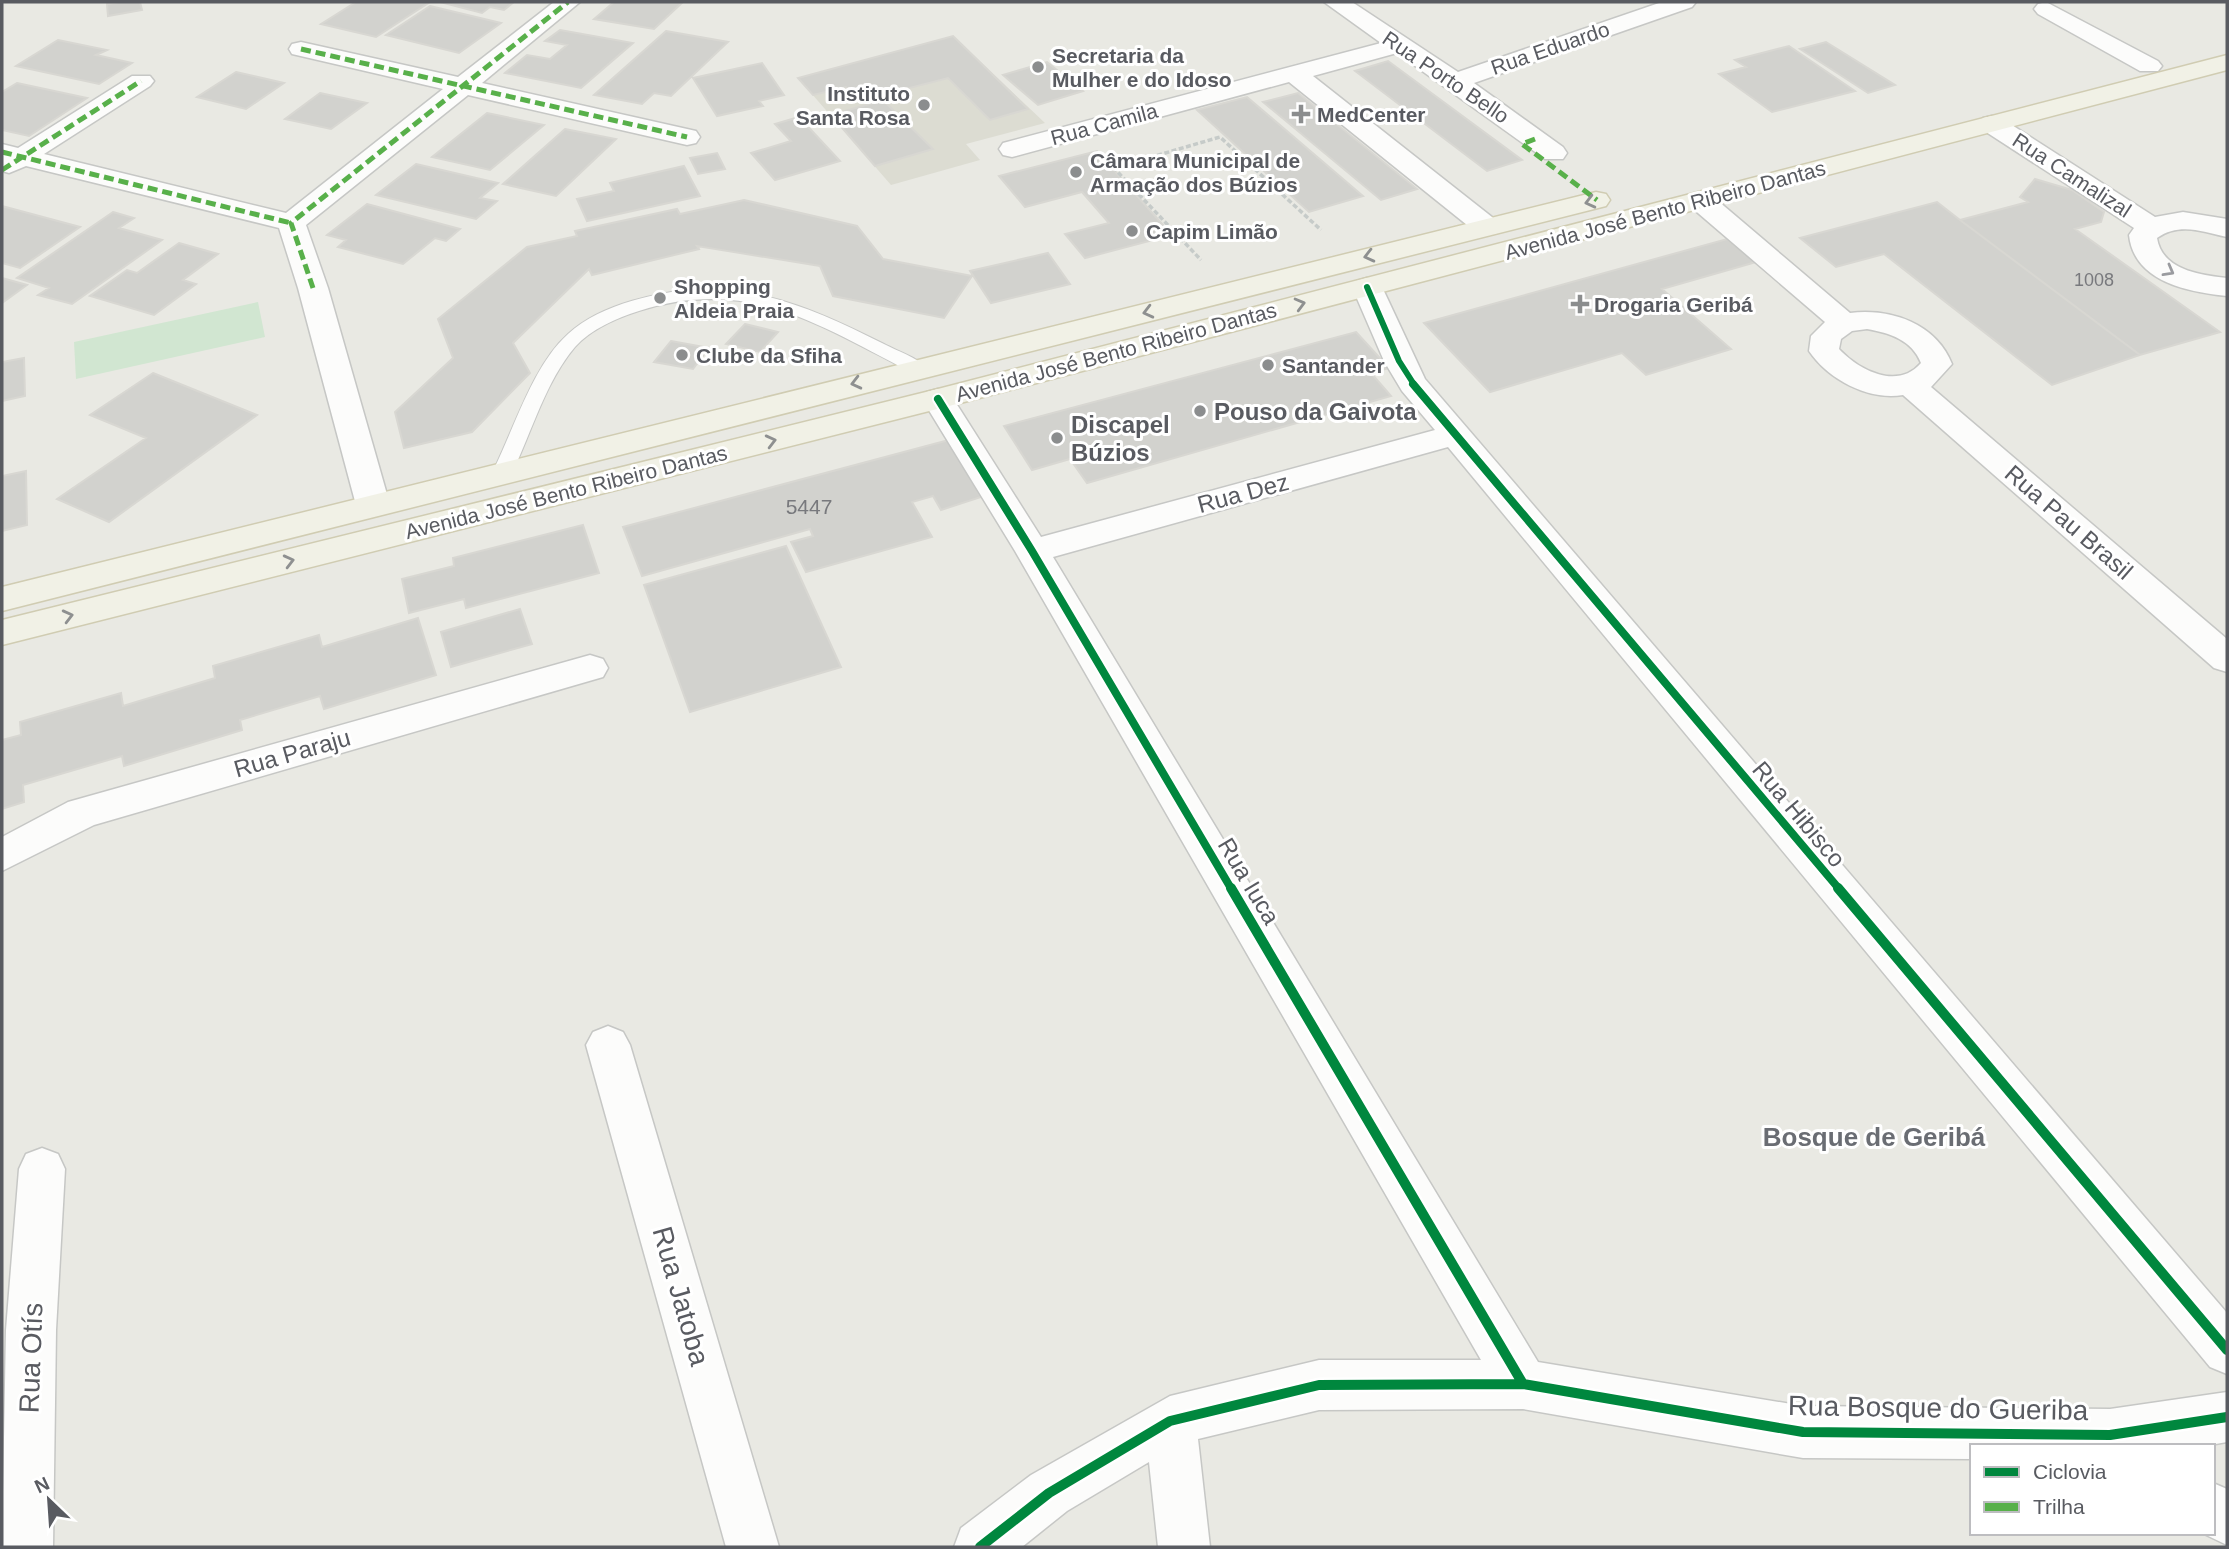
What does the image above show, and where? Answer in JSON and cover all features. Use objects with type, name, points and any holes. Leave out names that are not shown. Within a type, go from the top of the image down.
[{"type":"main road","name":"Avenida José Bento Ribeiro Dantas","points":[[2,599],[503,471],[927,384],[1231,291],[1360,273],[1487,227],[2227,47]]},
{"type":"main road","name":"Avenida José Bento Ribeiro Dantas","points":[[2,633],[927,384],[1360,273],[1701,201],[2227,62]]},
{"type":"street","points":[[291,223],[568,2]]},
{"type":"street","name":"Rua Porto Bello","points":[[1336,2],[1455,81],[1554,153]]},
{"type":"street","name":"Rua Eduardo","points":[[1455,81],[1684,2]]},
{"type":"street","points":[[2046,9],[2149,66]]},
{"type":"street","name":"Rua Camila","points":[[1012,149],[1400,45]]},
{"type":"street","points":[[301,49],[687,137]]},
{"type":"street","points":[[1292,72],[1487,227]]},
{"type":"street","points":[[9,160],[141,81]]},
{"type":"street","name":"Rua Camalizal","points":[[1992,124],[2151,227]]},
{"type":"street","points":[[9,160],[291,223]]},
{"type":"street","points":[[1701,201],[1844,323]]},
{"type":"street","name":"Rua Camalizal","points":[[2227,229],[2194,221],[2169,221],[2151,227],[2143,235],[2142,247],[2150,259],[2186,280],[2227,287]]},
{"type":"street","points":[[291,223],[313,288],[373,505]]},
{"type":"street","name":"Rua Hibisco","points":[[1360,273],[1399,361],[1413,384],[1454,435],[2227,1350]]},
{"type":"street","points":[[1867,320],[1894,325],[1917,335],[1933,349],[1937,364],[1929,377],[1910,385],[1887,386],[1858,379],[1836,366],[1824,351],[1826,336],[1844,323],[1867,320]]},
{"type":"street","name":"Rua Iuca","points":[[927,384],[1032,551],[1523,1384]]},
{"type":"street","name":"Rua Pau Brasil","points":[[1910,385],[2227,659]]},
{"type":"street","name":"Rua Dez","points":[[1032,551],[1454,435]]},
{"type":"street","name":"Rua Paraju","points":[[2,855],[82,813],[590,668]]},
{"type":"street","name":"Rua Jatoba","points":[[608,1045],[753,1547]]},
{"type":"street","name":"Rua Otís","points":[[26,1547],[16,1334],[42,1169]]},
{"type":"street","name":"Rua Bosque do Gueriba","points":[[979,1547],[1049,1493],[1170,1421],[1319,1385],[1523,1384],[1803,1432],[2117,1440],[2227,1417]]},
{"type":"street","points":[[1170,1421],[1184,1547]]},
{"type":"lane","points":[[503,471],[562,351],[593,323],[648,300],[700,290],[748,293],[789,305],[927,384]]},
{"type":"path","points":[[1079,131],[1231,291]]},
{"type":"path","points":[[1114,167],[1220,137],[1360,273]]},
{"type":"shaded area","name":"Instituto Santa Rosa","points":[[953,36],[1045,123],[966,144],[980,160],[891,185],[798,78]]},
{"type":"green space","points":[[258,302],[265,337],[76,379],[74,342]]},
{"type":"building","points":[[140,2],[142,10],[108,16],[107,4]]},
{"type":"building","points":[[356,2],[430,2],[376,37],[321,24]]},
{"type":"building","points":[[440,2],[514,2],[504,10],[490,7],[482,13]]},
{"type":"building","points":[[614,2],[683,2],[654,29],[594,19]]},
{"type":"building","points":[[430,6],[501,23],[459,53],[386,35]]},
{"type":"building","points":[[560,30],[633,43],[581,88],[505,73],[527,55],[550,59],[567,45],[545,41]]},
{"type":"building","points":[[666,31],[728,42],[671,96],[654,93],[642,104],[594,95]]},
{"type":"building","points":[[953,36],[1028,109],[990,120],[948,78],[859,101],[846,87],[813,95],[798,78]]},
{"type":"building","points":[[58,40],[107,50],[96,55],[132,63],[99,84],[16,66]]},
{"type":"building","points":[[1826,42],[1895,85],[1868,93],[1800,49]]},
{"type":"building","points":[[1789,46],[1855,91],[1772,112],[1719,74],[1746,67],[1735,60]]},
{"type":"building","points":[[1388,61],[1522,160],[1487,171],[1355,71]]},
{"type":"building","points":[[1047,62],[1083,91],[1038,105],[1003,75]]},
{"type":"building","points":[[762,63],[784,95],[759,101],[763,106],[717,116],[693,78]]},
{"type":"building","points":[[236,72],[284,83],[246,109],[197,97]]},
{"type":"building","points":[[17,83],[87,98],[29,136],[2,130],[2,92]]},
{"type":"building","points":[[320,93],[367,103],[331,129],[285,119]]},
{"type":"building","points":[[1298,93],[1417,189],[1381,200],[1263,102]]},
{"type":"building","points":[[1247,97],[1363,196],[1309,212],[1197,110]]},
{"type":"building","points":[[883,100],[933,149],[875,166],[831,115]]},
{"type":"building","points":[[487,113],[544,125],[490,170],[432,157]]},
{"type":"building","points":[[799,117],[840,161],[775,180],[751,153],[791,141],[775,124]]},
{"type":"building","points":[[565,129],[616,139],[556,196],[503,184]]},
{"type":"building","points":[[1097,151],[1172,235],[1085,258],[1065,234],[1109,223],[1082,192],[1025,207],[999,176]]},
{"type":"building","points":[[717,153],[725,169],[698,174],[690,158]]},
{"type":"building","points":[[416,164],[498,183],[480,198],[497,201],[476,219],[376,195]]},
{"type":"building","points":[[684,166],[700,196],[587,221],[577,199],[614,191],[610,183]]},
{"type":"building","points":[[2035,179],[2072,190],[2104,212],[2101,222],[2075,229],[2220,332],[2140,355],[1960,220],[2028,202],[2020,197]]},
{"type":"building","points":[[744,200],[857,226],[883,259],[972,276],[944,318],[833,296],[820,266],[697,246],[699,249],[592,275],[589,269],[513,343],[530,373],[472,432],[404,448],[395,412],[453,358],[438,319],[527,247],[577,236],[575,231],[677,209],[680,214]]},
{"type":"building","points":[[1937,202],[2140,355],[2052,385],[1884,254],[1836,267],[1800,238]]},
{"type":"building","points":[[367,204],[460,229],[446,241],[435,238],[403,264],[338,247],[346,240],[327,235]]},
{"type":"building","points":[[2,206],[80,227],[20,268],[2,263]]},
{"type":"building","points":[[113,212],[134,218],[119,228],[162,240],[72,304],[38,295],[49,288],[17,278]]},
{"type":"building","points":[[1727,239],[1756,262],[1662,289],[1731,349],[1646,375],[1622,353],[1490,392],[1424,323]]},
{"type":"building","points":[[179,243],[218,254],[183,280],[196,284],[154,315],[90,296],[127,270],[137,273]]},
{"type":"building","points":[[1048,253],[1070,284],[991,303],[970,271]]},
{"type":"building","points":[[2,278],[27,285],[2,303]]},
{"type":"building","points":[[745,324],[778,332],[760,352],[726,344]]},
{"type":"building","name":"Pouso da Gaivota","points":[[1356,332],[1389,368],[1371,373],[1391,396],[1087,483],[1070,459],[1032,470],[1004,426]]},
{"type":"building","name":"Clube da Sfiha","points":[[671,341],[709,348],[693,369],[654,362]]},
{"type":"building","points":[[24,358],[25,396],[2,401],[2,362]]},
{"type":"building","points":[[153,373],[257,415],[109,522],[57,499],[146,438],[90,415]]},
{"type":"building","points":[[949,440],[981,497],[941,510],[933,496],[912,502],[932,537],[806,572],[791,542],[813,536],[810,529],[642,576],[623,527]]},
{"type":"building","points":[[26,471],[27,525],[2,531],[2,476]]},
{"type":"building","points":[[583,525],[599,573],[466,608],[464,599],[409,613],[402,579],[454,566],[453,558]]},
{"type":"building","points":[[786,546],[841,667],[690,712],[644,585]]},
{"type":"building","points":[[520,609],[532,644],[451,667],[441,632]]},
{"type":"building","points":[[418,618],[436,675],[324,709],[320,696],[240,720],[242,730],[124,766],[122,756],[23,785],[24,802],[2,809],[2,740],[21,735],[20,722],[121,693],[123,706],[215,678],[213,666],[319,635],[322,647]]},
{"type":"marked path","points":[[313,288],[291,223],[568,2]]},
{"type":"marked path","points":[[301,49],[687,137]]},
{"type":"marked path","points":[[2,170],[141,81]]},
{"type":"marked path","points":[[1535,139],[1522,144],[1597,200]]},
{"type":"marked path","points":[[2,152],[291,223]]},
{"type":"cycle path","points":[[1367,287],[1399,361],[1413,384],[2227,1350]]},
{"type":"cycle path","points":[[938,399],[1032,551],[1523,1384]]},
{"type":"cycle path","points":[[980,1547],[1049,1493],[1170,1421],[1319,1385],[1523,1384],[1803,1432],[2110,1435],[2227,1417]]},
{"type":"place","name":"Secretaria da Mulher e do Idoso","points":[[1038,67]]},
{"type":"place","name":"Instituto Santa Rosa","points":[[924,105]]},
{"type":"place","name":"MedCenter","points":[[1301,114]]},
{"type":"place","name":"Câmara Municipal de Armação dos Búzios","points":[[1076,172]]},
{"type":"place","name":"Capim Limão","points":[[1132,231]]},
{"type":"place","name":"Shopping Aldeia Praia","points":[[660,298]]},
{"type":"place","name":"Drogaria Geribá","points":[[1580,304]]},
{"type":"place","name":"Clube da Sfiha","points":[[682,355]]},
{"type":"place","name":"Santander","points":[[1268,365]]},
{"type":"place","name":"Pouso da Gaivota","points":[[1200,411]]},
{"type":"place","name":"Discapel Búzios","points":[[1057,438]]},
{"type":"district","name":"Bosque de Geribá","points":[[1874,1137]]}]
